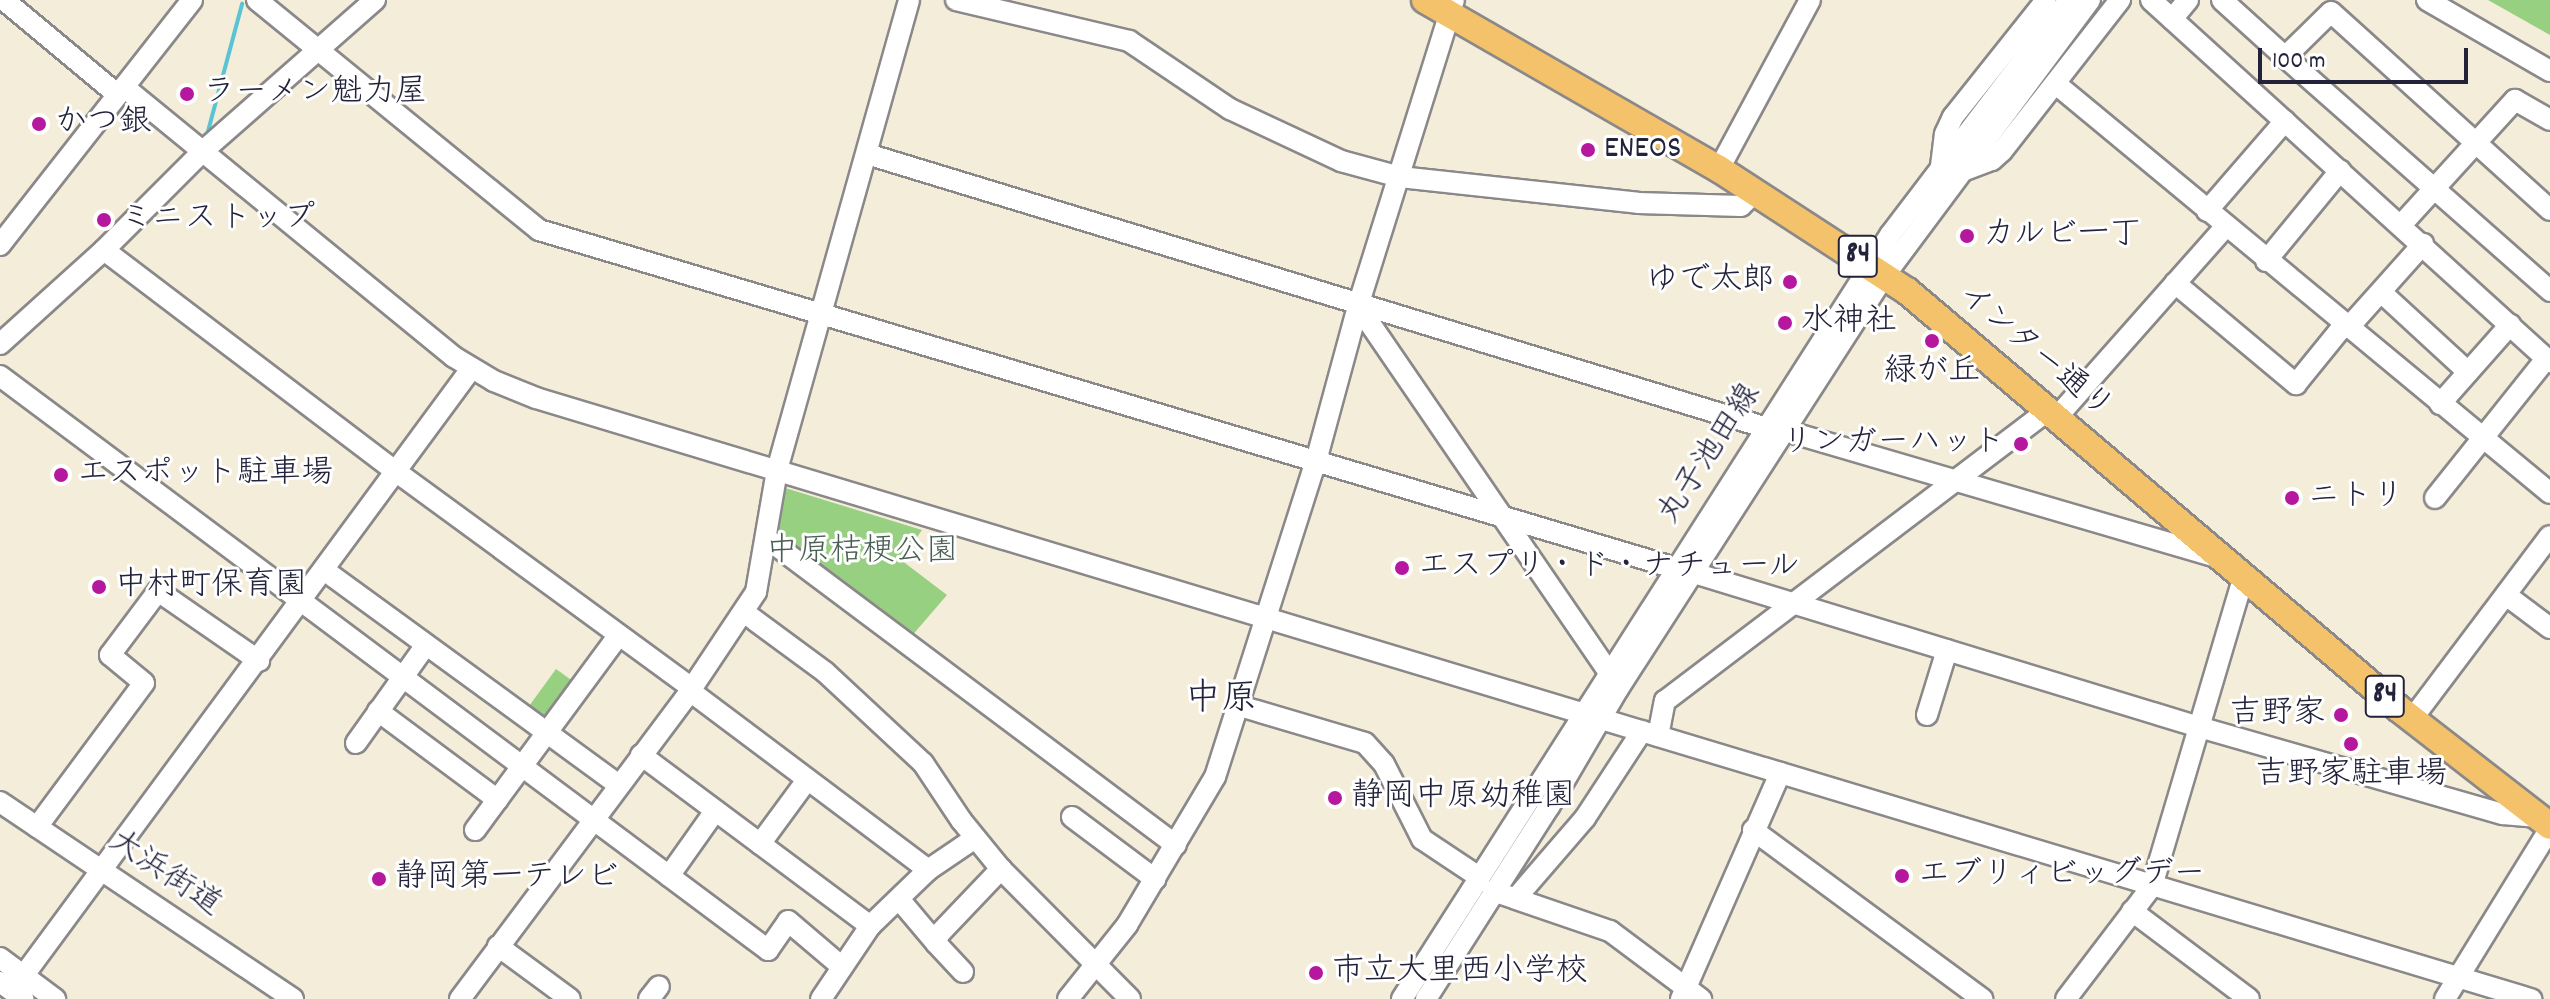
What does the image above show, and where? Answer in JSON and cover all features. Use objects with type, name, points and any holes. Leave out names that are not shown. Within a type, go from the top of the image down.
[{"type":"main road","name":"インター通り","points":[[1442,4],[1719,169],[1877,270],[2053,414],[2412,719],[2546,824]]},
{"type":"street","points":[[4,0],[203,151],[385,303],[471,369],[536,398],[2531,999]]},
{"type":"street","points":[[0,245],[192,0]]},
{"type":"street","points":[[257,0],[539,230],[2199,727],[2546,824],[2461,978],[2445,999]]},
{"type":"street","points":[[0,344],[104,250],[203,151],[375,0]]},
{"type":"street","points":[[460,999],[691,690],[745,613],[756,592],[777,470],[909,0]]},
{"type":"street","points":[[956,0],[1129,41],[1230,109],[1341,161],[1400,177],[1638,203],[1741,206],[1755,192]]},
{"type":"street","points":[[1719,169],[1810,0]]},
{"type":"street","points":[[2046,0],[1953,117],[1945,134],[1955,164],[1997,156],[2120,0]]},
{"type":"street","name":"丸子池田線","points":[[1592,716],[1684,571],[1764,427],[1955,164],[2069,0]]},
{"type":"street","name":"丸子池田線","points":[[1955,164],[2090,0]]},
{"type":"street","points":[[2151,0],[2402,224],[2548,360],[2435,498]]},
{"type":"street","points":[[2172,19],[2188,0]]},
{"type":"street","points":[[2222,0],[2550,291]]},
{"type":"street","points":[[2427,0],[2550,71]]},
{"type":"street","points":[[1068,999],[1127,925],[1215,777],[1316,461],[1358,306],[1400,177],[1442,4]]},
{"type":"street","points":[[2285,57],[2331,12],[2549,207]]},
{"type":"street","points":[[2056,84],[2266,261],[2550,493]]},
{"type":"street","points":[[2402,224],[2515,100],[2550,120]]},
{"type":"street","points":[[2207,211],[2285,121]]},
{"type":"street","points":[[867,154],[1358,306],[1764,427]]},
{"type":"street","points":[[2266,261],[2340,171]]},
{"type":"street","points":[[1516,898],[1585,818],[1650,733],[1665,701],[1954,481],[2053,414],[2225,227]]},
{"type":"street","points":[[2175,283],[2296,384],[2423,244]]},
{"type":"street","points":[[104,250],[928,870]]},
{"type":"street","name":"丸子池田線","points":[[1402,999],[1486,884],[1549,807],[1609,673],[1786,431],[1877,270]]},
{"type":"street","points":[[2381,292],[2468,372]]},
{"type":"street","points":[[1358,306],[1609,673]]},
{"type":"street","points":[[2440,404],[2510,325]]},
{"type":"street","points":[[24,975],[398,473],[471,369]]},
{"type":"street","points":[[0,376],[768,950],[788,921],[841,966]]},
{"type":"street","points":[[1786,431],[2235,568],[2199,727],[2152,886],[2066,999]]},
{"type":"street","points":[[2412,719],[2550,536]]},
{"type":"street","points":[[766,538],[1176,845]]},
{"type":"street","points":[[324,570],[619,785]]},
{"type":"street","points":[[37,827],[144,683],[110,655],[158,591],[259,661]]},
{"type":"street","points":[[2506,595],[2550,628]]},
{"type":"street","points":[[745,613],[825,672],[923,763],[975,838],[1001,869],[1130,999]]},
{"type":"street","points":[[475,830],[619,635]]},
{"type":"street","points":[[356,743],[426,645]]},
{"type":"street","points":[[1927,715],[1947,650]]},
{"type":"street","points":[[1240,706],[1365,743],[1393,780],[1422,839],[1486,884],[1516,898],[1610,931],[1690,996],[1753,830],[1780,773]]},
{"type":"street","points":[[378,711],[498,800]]},
{"type":"street","points":[[641,755],[870,926]]},
{"type":"street","points":[[760,844],[807,780]]},
{"type":"street","name":"大浜街道","points":[[0,802],[293,999]]},
{"type":"street","points":[[669,876],[715,811]]},
{"type":"street","points":[[1072,817],[1155,879]]},
{"type":"street","points":[[1753,830],[1982,999]]},
{"type":"street","points":[[821,999],[870,926],[928,870],[975,838]]},
{"type":"street","points":[[936,943],[939,934],[1001,869]]},
{"type":"street","name":"丸子池田線","points":[[1426,999],[1486,884]]},
{"type":"street","points":[[899,899],[963,972]]},
{"type":"street","points":[[2132,911],[2249,999]]},
{"type":"street","points":[[498,946],[570,999]]},
{"type":"street","points":[[0,958],[55,999]]},
{"type":"street","points":[[0,982],[19,998]]},
{"type":"green space","points":[[2488,0],[2550,0],[2550,35]]},
{"type":"green space","name":"中原桔梗公園","points":[[782,487],[922,530],[901,560],[947,595],[910,638],[775,538]]},
{"type":"green space","points":[[556,669],[575,683],[545,724],[526,710]]},
{"type":"waterway","points":[[20,0],[106,71]]},
{"type":"waterway","points":[[207,135],[242,4]]},
{"type":"place","name":"ラーメン魁力屋","points":[[187,94]]},
{"type":"place","name":"かつ銀","points":[[39,124]]},
{"type":"place","name":"ENEOS","points":[[1588,150]]},
{"type":"place","name":"ミニストップ","points":[[104,220]]},
{"type":"place","name":"カルビ一丁","points":[[1967,236]]},
{"type":"place","name":"ゆで太郎","points":[[1790,282]]},
{"type":"place","name":"水神社","points":[[1785,323]]},
{"type":"place","name":"緑が丘","points":[[1932,341]]},
{"type":"place","name":"リンガーハット","points":[[2021,444]]},
{"type":"place","name":"エスポット駐車場","points":[[61,475]]},
{"type":"place","name":"ニトリ","points":[[2292,498]]},
{"type":"place","name":"エスプリ・ド・ナチュール","points":[[1402,568]]},
{"type":"place","name":"中村町保育園","points":[[99,587]]},
{"type":"place","name":"吉野家","points":[[2341,715]]},
{"type":"place","name":"吉野家駐車場","points":[[2351,744]]},
{"type":"place","name":"静岡中原幼稚園","points":[[1335,798]]},
{"type":"place","name":"エブリィビッグデー","points":[[1902,876]]},
{"type":"place","name":"静岡第一テレビ","points":[[379,879]]},
{"type":"place","name":"市立大里西小学校","points":[[1316,973]]},
{"type":"district","name":"中原","points":[[1221,702]]}]
